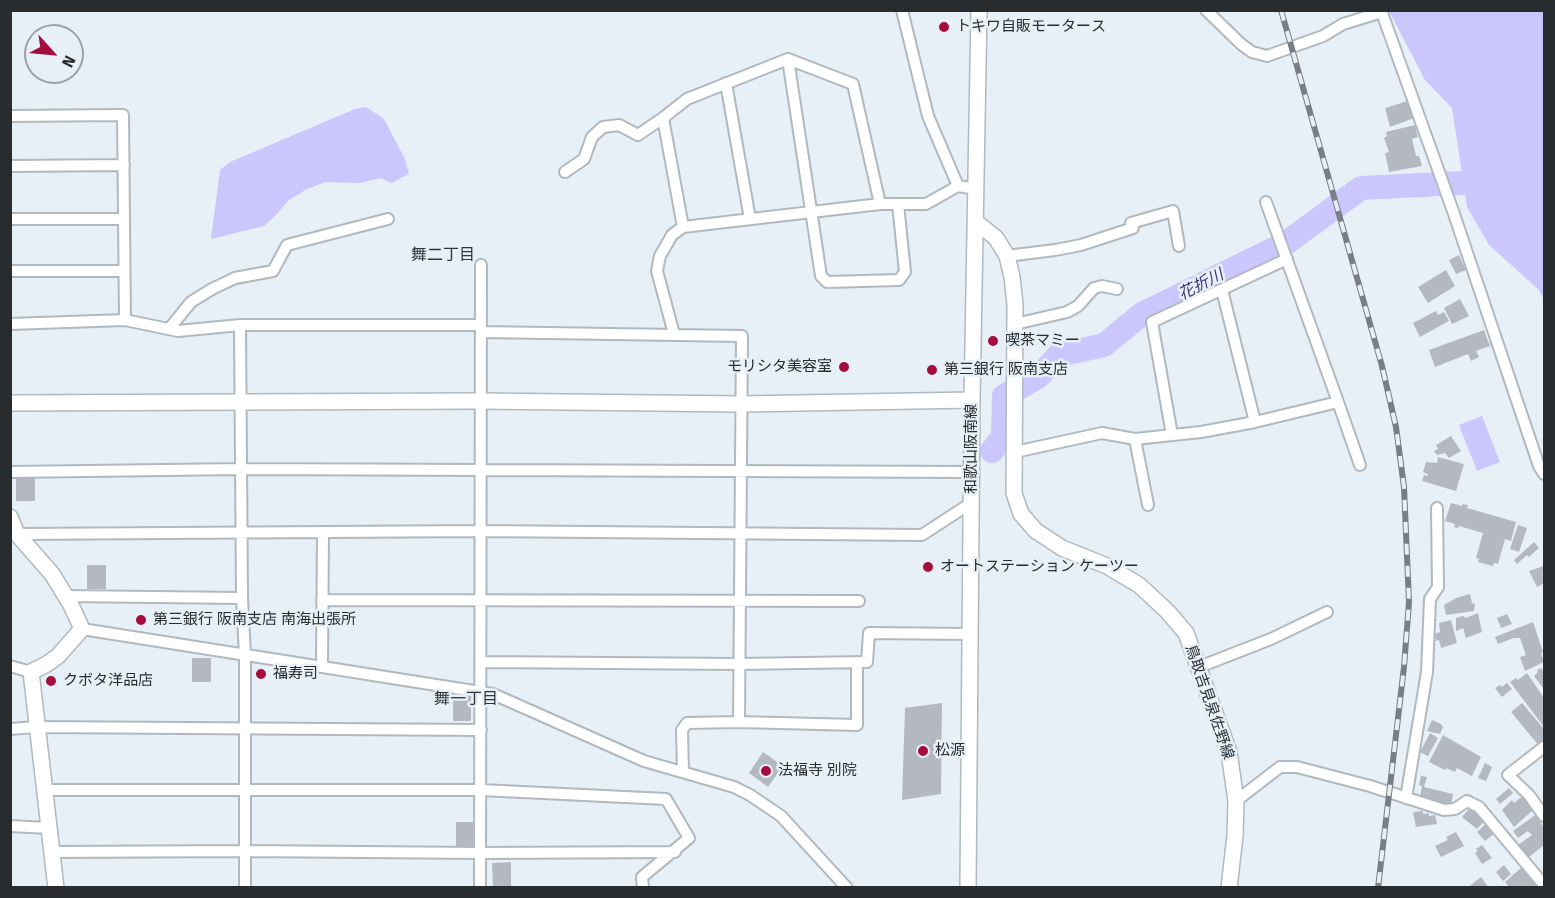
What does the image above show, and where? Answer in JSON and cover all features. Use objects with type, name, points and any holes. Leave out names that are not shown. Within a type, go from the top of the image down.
[{"type":"main road","name":"和歌山阪南線","points":[[968,888],[971,472],[979,10]]},
{"type":"main road","name":"鳥取吉見泉佐野線","points":[[976,222],[996,238],[1007,256],[1014,295],[1014,493],[1021,514],[1036,531],[1062,548],[1107,566],[1139,585],[1167,611],[1186,633],[1229,752],[1236,801],[1235,836],[1229,888]]},
{"type":"main road","points":[[10,403],[480,401],[741,404],[972,400]]},
{"type":"main road","points":[[10,517],[17,534],[52,574],[82,629],[58,656],[31,672],[56,888]]},
{"type":"street","points":[[902,10],[928,116],[958,186]]},
{"type":"street","points":[[1206,10],[1241,44],[1252,52],[1267,56],[1323,36],[1343,24],[1382,11],[1454,214],[1539,466],[1545,474]]},
{"type":"street","points":[[788,60],[821,276],[827,282],[899,280],[905,272],[898,204]]},
{"type":"street","points":[[565,172],[584,159],[592,136],[603,127],[619,125],[638,135],[687,99],[788,60],[853,84],[880,204]]},
{"type":"street","points":[[726,83],[750,219]]},
{"type":"street","points":[[10,117],[123,115],[124,320]]},
{"type":"street","points":[[663,118],[683,227]]},
{"type":"street","points":[[10,166],[124,165]]},
{"type":"street","points":[[674,334],[657,271],[660,256],[672,235],[683,227],[880,204],[926,204],[958,186],[976,189]]},
{"type":"street","points":[[1266,202],[1360,465]]},
{"type":"street","points":[[1007,256],[1081,245],[1133,228],[1131,222],[1173,211],[1179,246]]},
{"type":"street","points":[[10,219],[124,219]]},
{"type":"street","points":[[169,329],[191,302],[212,289],[235,278],[273,271],[287,245],[388,219]]},
{"type":"street","points":[[1172,435],[1152,322],[1287,259]]},
{"type":"street","points":[[480,888],[481,265]]},
{"type":"street","points":[[10,271],[124,271]]},
{"type":"street","points":[[1015,324],[1067,312],[1078,306],[1094,288],[1102,286],[1118,289]]},
{"type":"street","points":[[1222,290],[1255,422]]},
{"type":"street","points":[[10,324],[124,320],[178,331],[240,325],[481,328],[742,336],[739,722]]},
{"type":"street","points":[[240,325],[242,598],[245,655],[244,888]]},
{"type":"street","points":[[1015,452],[1102,434],[1135,439],[1201,432],[1338,402]]},
{"type":"street","points":[[1135,439],[1148,505]]},
{"type":"street","points":[[10,472],[241,469],[971,472]]},
{"type":"street","points":[[17,534],[481,531],[922,535],[971,503]]},
{"type":"street","points":[[1406,798],[1427,672],[1430,599],[1438,587],[1437,508]]},
{"type":"street","points":[[322,666],[323,533]]},
{"type":"street","points":[[65,596],[242,598]]},
{"type":"street","points":[[322,600],[859,601]]},
{"type":"street","points":[[1199,667],[1271,639],[1327,612]]},
{"type":"street","points":[[82,629],[493,694],[644,761],[734,787],[750,795],[781,816],[847,888]]},
{"type":"street","points":[[481,662],[739,664],[867,662],[869,633],[970,634]]},
{"type":"street","points":[[683,772],[682,730],[687,723],[857,724],[857,662]]},
{"type":"street","points":[[10,666],[31,672]]},
{"type":"street","points":[[10,729],[36,727],[321,727],[482,730]]},
{"type":"street","points":[[1545,747],[1508,775],[1529,795],[1545,816]]},
{"type":"street","points":[[1236,801],[1281,767],[1297,767],[1370,786],[1444,810],[1455,809],[1467,801],[1479,807],[1545,885]]},
{"type":"street","points":[[44,790],[480,790],[666,799],[689,838],[675,852],[642,877],[644,888]]},
{"type":"street","points":[[10,826],[49,828]]},
{"type":"street","points":[[52,852],[675,852]]},
{"type":"shaded area","points":[[1389,11],[1544,11],[1544,300],[1539,290],[1489,245],[1467,207],[1452,108],[1425,80]]},
{"type":"shaded area","points":[[366,107],[384,119],[405,159],[409,174],[391,183],[380,178],[361,183],[325,182],[305,190],[288,201],[264,226],[211,239],[220,170],[230,162],[355,109]]},
{"type":"shaded area","points":[[1482,416],[1500,462],[1477,471],[1459,425]]},
{"type":"building","points":[[1408,101],[1414,118],[1390,127],[1385,108]]},
{"type":"building","points":[[1415,125],[1418,137],[1412,139],[1416,156],[1419,156],[1422,166],[1389,172],[1385,153],[1389,152],[1384,138],[1387,136],[1386,132]]},
{"type":"building","points":[[1459,255],[1466,270],[1456,274],[1449,260]]},
{"type":"building","points":[[1446,270],[1455,286],[1428,303],[1418,287]]},
{"type":"building","points":[[1460,299],[1469,316],[1452,324],[1444,308]]},
{"type":"building","points":[[1436,311],[1438,315],[1444,312],[1449,321],[1420,337],[1413,323]]},
{"type":"building","points":[[1484,330],[1490,346],[1476,351],[1479,357],[1471,361],[1468,354],[1435,367],[1429,350]]},
{"type":"building","points":[[1451,436],[1461,451],[1449,458],[1445,453],[1437,455],[1434,451],[1438,449],[1436,445]]},
{"type":"building","points":[[1438,457],[1464,464],[1456,491],[1422,481],[1424,475],[1428,474],[1423,472],[1426,462],[1437,463]]},
{"type":"building","points":[[35,477],[35,501],[16,501],[16,478]]},
{"type":"building","points":[[1451,503],[1468,505],[1467,508],[1516,522],[1511,541],[1505,539],[1498,564],[1494,563],[1493,566],[1478,562],[1479,559],[1476,558],[1483,533],[1459,526],[1454,527],[1455,524],[1445,521]]},
{"type":"building","points":[[1518,525],[1527,528],[1519,552],[1510,549]]},
{"type":"building","points":[[1534,542],[1539,548],[1517,564],[1514,560]]},
{"type":"building","points":[[87,565],[106,565],[106,589],[87,589]]},
{"type":"building","points":[[1544,566],[1544,583],[1537,587],[1529,571]]},
{"type":"building","points":[[1470,594],[1472,603],[1475,604],[1474,611],[1446,615],[1444,605]]},
{"type":"building","points":[[1478,613],[1482,632],[1466,638],[1463,628],[1456,631],[1456,618],[1463,616],[1466,618]]},
{"type":"building","points":[[1507,614],[1512,624],[1501,628],[1497,618]]},
{"type":"building","points":[[1451,620],[1457,643],[1441,648],[1439,640],[1436,641],[1435,634],[1440,632],[1439,623]]},
{"type":"building","points":[[1533,622],[1544,662],[1525,671],[1520,657],[1526,655],[1520,638],[1498,644],[1495,637]]},
{"type":"building","points":[[192,658],[211,658],[211,682],[192,682]]},
{"type":"building","points":[[1541,668],[1544,673],[1543,688],[1534,676]]},
{"type":"building","points":[[1527,673],[1544,698],[1544,727],[1510,682],[1516,678],[1518,680]]},
{"type":"building","points":[[1507,683],[1512,689],[1502,697],[1495,688]]},
{"type":"building","points":[[453,697],[471,697],[471,721],[453,721]]},
{"type":"building","name":"松源","points":[[942,703],[941,794],[902,800],[905,708]]},
{"type":"building","points":[[1522,703],[1544,729],[1544,744],[1540,747],[1511,712]]},
{"type":"building","points":[[1432,720],[1443,727],[1440,734],[1427,731]]},
{"type":"building","points":[[1430,733],[1438,738],[1428,756],[1420,752]]},
{"type":"building","points":[[1443,735],[1481,757],[1472,776],[1457,768],[1455,772],[1446,768],[1445,770],[1429,762]]},
{"type":"building","points":[[763,752],[783,766],[768,787],[749,773]]},
{"type":"building","points":[[1485,763],[1492,767],[1486,781],[1478,778]]},
{"type":"building","points":[[1421,776],[1427,777],[1424,787],[1453,794],[1451,806],[1420,798]]},
{"type":"building","points":[[1509,788],[1513,793],[1500,804],[1496,799]]},
{"type":"building","points":[[1524,795],[1532,811],[1514,827],[1502,810],[1512,800],[1514,803]]},
{"type":"building","points":[[1469,809],[1475,810],[1485,820],[1477,829],[1462,817]]},
{"type":"building","points":[[1423,811],[1423,814],[1429,813],[1429,816],[1435,815],[1437,824],[1416,827],[1413,812]]},
{"type":"building","points":[[1538,813],[1544,828],[1544,845],[1529,857],[1518,845],[1532,835],[1528,831],[1518,838],[1513,831]]},
{"type":"building","points":[[456,822],[474,822],[474,846],[456,846]]},
{"type":"building","points":[[1487,823],[1495,833],[1485,841],[1477,832]]},
{"type":"building","points":[[1456,832],[1464,846],[1441,857],[1435,846],[1448,840],[1446,837]]},
{"type":"building","points":[[1482,845],[1492,858],[1482,864],[1475,853],[1478,851],[1476,849]]},
{"type":"building","points":[[511,862],[511,886],[493,886],[492,863]]},
{"type":"building","points":[[1504,865],[1511,874],[1503,881],[1496,872]]},
{"type":"building","points":[[1522,867],[1536,885],[1533,888],[1510,888],[1505,882]]},
{"type":"building","points":[[1481,877],[1489,888],[1467,888]]},
{"type":"waterway","name":"花折川","points":[[992,451],[1003,437],[1004,396],[1038,377],[1059,355],[1104,345],[1142,314],[1286,243],[1361,188],[1462,183]]},
{"type":"railway","points":[[1281,10],[1382,366],[1396,427],[1404,487],[1409,602],[1404,667],[1378,888]]},
{"type":"place","name":"トキワ自販モータース","points":[[944,27]]},
{"type":"place","name":"喫茶マミー","points":[[993,341]]},
{"type":"place","name":"モリシタ美容室","points":[[844,367]]},
{"type":"place","name":"第三銀行 阪南支店","points":[[932,370]]},
{"type":"place","name":"オートステーション ケーツー","points":[[928,567]]},
{"type":"place","name":"第三銀行 阪南支店 南海出張所","points":[[141,620]]},
{"type":"place","name":"福寿司","points":[[261,674]]},
{"type":"place","name":"クボタ洋品店","points":[[51,681]]},
{"type":"place","name":"松源","points":[[923,751]]},
{"type":"place","name":"法福寺 別院","points":[[766,771]]},
{"type":"district","name":"舞二丁目","points":[[443,256]]},
{"type":"district","name":"舞一丁目","points":[[466,700]]}]
